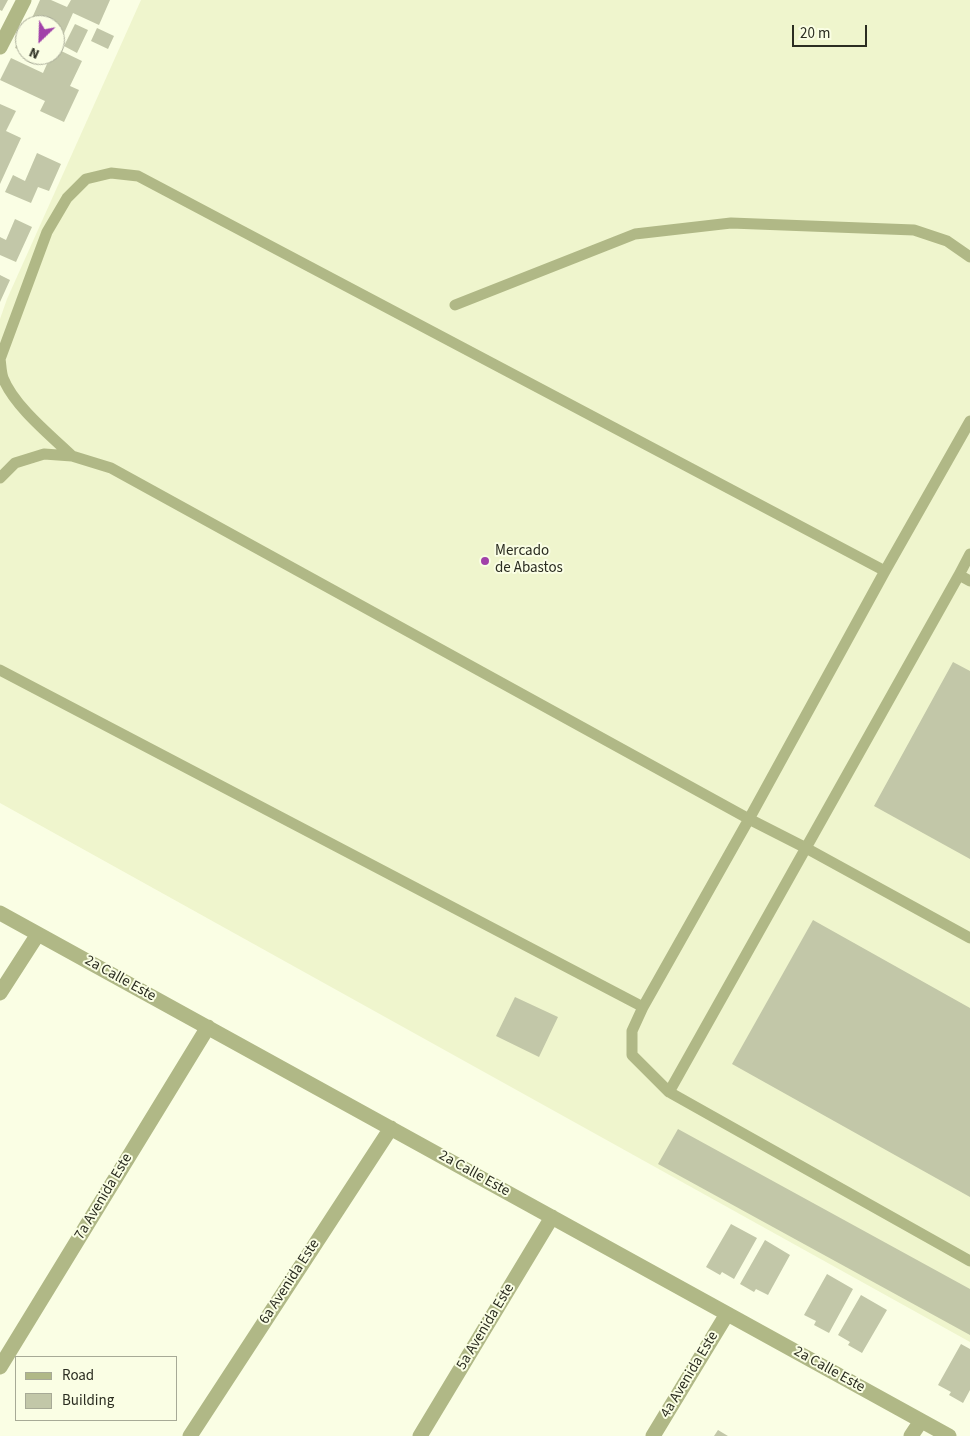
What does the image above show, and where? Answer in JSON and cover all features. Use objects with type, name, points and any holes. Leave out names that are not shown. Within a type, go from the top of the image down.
[{"type":"street","points":[[0,47],[24,0]]},
{"type":"street","name":"2a Calle Este","points":[[0,913],[949,1436]]},
{"type":"street","points":[[0,993],[38,934]]},
{"type":"street","name":"7a Avenida Este","points":[[0,1367],[208,1027]]},
{"type":"street","name":"6a Avenida Este","points":[[190,1436],[390,1128]]},
{"type":"street","name":"5a Avenida Este","points":[[420,1436],[552,1217]]},
{"type":"street","name":"4a Avenida Este","points":[[653,1436],[727,1314]]},
{"type":"street","points":[[912,1436],[921,1421]]},
{"type":"lane","points":[[72,456],[33,419],[11,393],[3,376],[0,359],[47,232],[67,198],[86,179],[111,173],[138,176],[885,571]]},
{"type":"lane","points":[[455,305],[635,234],[730,223],[914,230],[947,241],[970,256]]},
{"type":"lane","points":[[970,421],[885,571],[750,819],[643,1007],[632,1031],[632,1055],[669,1092],[970,1261]]},
{"type":"lane","points":[[0,478],[15,463],[44,454],[72,456],[111,468],[970,938]]},
{"type":"lane","points":[[669,1092],[970,554]]},
{"type":"lane","points":[[959,575],[970,581]]},
{"type":"lane","points":[[0,670],[643,1007]]},
{"type":"shaded area","name":"Mercado de Abastos","points":[[141,0],[970,0],[970,1342],[0,803],[0,319],[7,299]]},
{"type":"building","points":[[0,0],[8,0],[2,11],[0,10]]},
{"type":"building","points":[[40,0],[51,0],[67,7],[71,0],[110,0],[99,25],[73,13],[65,31],[65,15],[33,15]]},
{"type":"building","points":[[75,24],[88,30],[77,53],[65,47]]},
{"type":"building","points":[[97,28],[114,36],[108,49],[91,41]]},
{"type":"building","points":[[65,53],[82,61],[70,86],[79,90],[64,122],[40,111],[45,101],[0,80],[11,58],[15,60],[15,65],[26,65],[43,73],[47,65],[65,65]]},
{"type":"building","points":[[0,104],[16,111],[6,131],[21,138],[0,184]]},
{"type":"building","points":[[37,153],[61,164],[49,191],[38,187],[31,203],[5,192],[13,175],[25,181]]},
{"type":"building","points":[[15,219],[32,227],[16,262],[0,255],[0,237],[6,240]]},
{"type":"building","points":[[0,275],[10,280],[0,302]]},
{"type":"building","points":[[953,662],[970,671],[970,859],[874,806]]},
{"type":"building","points":[[813,920],[970,1008],[970,1197],[732,1064]]},
{"type":"building","points":[[515,997],[558,1017],[539,1057],[496,1036]]},
{"type":"building","points":[[678,1129],[970,1289],[970,1335],[658,1164]]},
{"type":"building","points":[[731,1224],[757,1238],[734,1279],[722,1272],[720,1275],[706,1267]]},
{"type":"building","points":[[765,1240],[790,1255],[768,1295],[756,1289],[754,1292],[740,1284]]},
{"type":"building","points":[[827,1274],[853,1289],[829,1333],[814,1325],[816,1321],[804,1315]]},
{"type":"building","points":[[861,1295],[887,1310],[862,1353],[848,1345],[850,1342],[838,1335]]},
{"type":"building","points":[[961,1344],[970,1349],[970,1390],[963,1403],[949,1395],[951,1392],[938,1385]]},
{"type":"building","points":[[718,1430],[728,1436],[714,1436]]},
{"type":"place","name":"Mercado de Abastos","points":[[485,561]]}]
